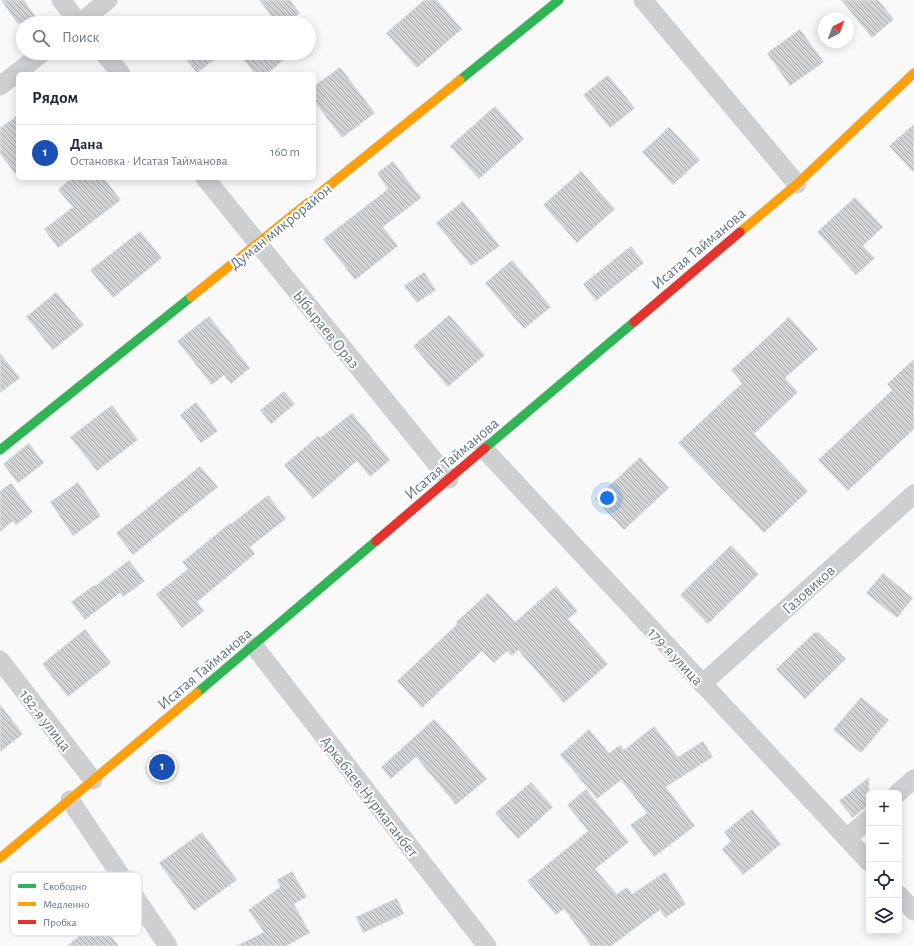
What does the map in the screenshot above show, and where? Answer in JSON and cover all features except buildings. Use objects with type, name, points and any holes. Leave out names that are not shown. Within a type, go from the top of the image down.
[{"type":"street","points":[[61,0],[74,16]]},
{"type":"street","points":[[89,16],[108,0]]},
{"type":"street","name":"Думан микрорайон","points":[[0,450],[258,244],[559,0]]},
{"type":"street","points":[[643,0],[797,184]]},
{"type":"street","points":[[18,72],[33,60]]},
{"type":"street","points":[[110,60],[119,72]]},
{"type":"street","points":[[0,86],[16,73]]},
{"type":"street","name":"Исатая Тайманова","points":[[0,858],[254,646],[484,448],[797,184],[914,73]]},
{"type":"street","name":"Ыбыраев Ораз","points":[[207,180],[449,479]]},
{"type":"street","name":"179-я улица","points":[[484,448],[866,859]]},
{"type":"street","name":"Газовиков","points":[[702,684],[914,494]]},
{"type":"street","name":"Аркабаев Нурмаганбет","points":[[254,646],[486,946]]},
{"type":"street","name":"182-я улица","points":[[0,660],[93,780]]},
{"type":"street","points":[[901,790],[914,779]]},
{"type":"street","points":[[70,800],[118,872]]},
{"type":"street","points":[[847,838],[866,822]]},
{"type":"street","points":[[902,898],[914,912]]},
{"type":"street","points":[[142,907],[168,946]]},
{"type":"traffic: fast","points":[[460,80],[559,0]]},
{"type":"traffic: fast","points":[[0,450],[191,297]]},
{"type":"traffic: fast","points":[[485,448],[634,322]]},
{"type":"traffic: fast","points":[[197,693],[376,541]]},
{"type":"traffic: slow","points":[[740,232],[797,184],[914,73]]},
{"type":"traffic: slow","points":[[191,297],[460,80]]},
{"type":"traffic: slow","points":[[0,858],[197,693]]},
{"type":"traffic: jam","points":[[634,322],[740,232]]},
{"type":"traffic: jam","points":[[376,541],[485,448]]},
{"type":"place","name":"Дана","points":[[162,767]]}]
